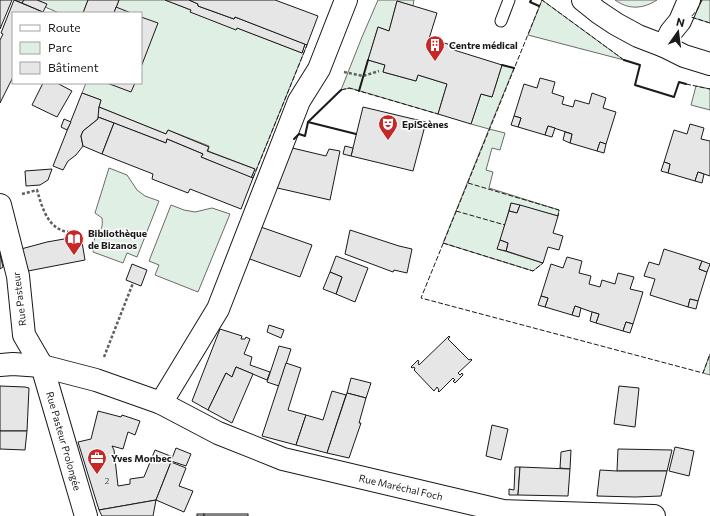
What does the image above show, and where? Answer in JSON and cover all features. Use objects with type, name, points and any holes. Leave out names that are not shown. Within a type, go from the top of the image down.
[{"type":"street","points":[[161,402],[218,309],[299,101],[319,70],[346,0]]},
{"type":"street","points":[[583,0],[616,24],[638,36],[684,56],[710,64]]},
{"type":"street","points":[[664,46],[671,32],[680,21],[689,0]]},
{"type":"street","name":"Rue Pasteur","points":[[7,200],[18,276],[24,335],[42,366]]},
{"type":"street","name":"Rue Maréchal Foch","points":[[0,365],[13,364],[42,366],[96,380],[161,402],[218,433],[283,459],[503,510],[654,516]]},
{"type":"street","name":"Rue Pasteur Prolongée","points":[[42,366],[86,516]]},
{"type":"lane","points":[[501,22],[509,0]]},
{"type":"path","points":[[344,72],[363,76],[379,71]]},
{"type":"path","points":[[7,200],[37,190],[49,220],[55,227],[70,233],[77,232]]},
{"type":"path","points":[[96,380],[133,283]]},
{"type":"green space","points":[[37,0],[88,0],[83,12],[57,12],[45,7],[46,4]]},
{"type":"green space","points":[[119,0],[165,0],[302,53],[305,44],[307,45],[253,178],[251,178],[255,169],[208,151],[209,146],[168,130],[166,134],[99,107],[101,100],[82,93],[86,84],[142,84],[142,12],[114,12]]},
{"type":"green space","points":[[378,0],[414,0],[413,6],[397,1],[389,31],[378,27],[368,60],[385,65],[383,72],[416,81],[418,75],[447,84],[438,114],[350,88],[341,90]]},
{"type":"green space","points":[[542,0],[624,60],[528,35]]},
{"type":"green space","points":[[615,0],[657,0],[641,7],[631,7]]},
{"type":"green space","points":[[702,0],[710,0],[710,23],[691,17],[697,10]]},
{"type":"green space","points":[[502,65],[514,68],[489,129],[471,124],[481,94],[492,97]]},
{"type":"green space","points":[[696,86],[710,89],[710,110],[691,105]]},
{"type":"green space","points":[[489,129],[505,133],[500,150],[492,148],[486,170],[493,172],[489,188],[559,210],[558,216],[511,203],[498,249],[543,263],[533,271],[443,243]]},
{"type":"green space","points":[[109,168],[127,175],[137,190],[145,196],[159,201],[137,257],[127,253],[123,263],[93,252],[95,235],[102,228],[102,218],[95,213]]},
{"type":"green space","points":[[171,205],[195,212],[212,208],[230,214],[198,292],[155,275],[159,265],[149,261]]},
{"type":"green space","points":[[710,354],[710,375],[703,373]]},
{"type":"building","points":[[0,0],[12,0],[0,29]]},
{"type":"building","points":[[14,0],[24,0],[22,3]]},
{"type":"building","points":[[14,0],[43,12],[12,12],[12,79],[0,103],[0,40],[3,34],[1,33]]},
{"type":"building","points":[[24,0],[37,0],[47,4],[43,12],[22,3]]},
{"type":"building","points":[[88,0],[119,0],[114,12],[83,12]]},
{"type":"building","points":[[165,0],[189,0],[198,4],[198,6],[234,19],[235,17],[305,44],[302,53],[237,28],[236,30],[190,12],[191,10]]},
{"type":"building","points":[[189,0],[275,0],[318,16],[307,45],[235,17],[234,19],[198,6],[198,4]]},
{"type":"building","name":"Centre médical","points":[[397,1],[437,13],[428,42],[440,46],[441,42],[454,46],[454,50],[502,65],[492,97],[481,94],[471,124],[438,114],[447,84],[418,75],[416,81],[383,72],[385,65],[368,60],[378,27],[389,31]]},
{"type":"building","points":[[116,7],[128,12],[114,12]]},
{"type":"building","points":[[142,17],[158,23],[142,64]]},
{"type":"building","points":[[540,78],[555,82],[552,93],[564,97],[562,104],[573,107],[575,100],[589,104],[592,93],[606,98],[603,108],[616,112],[606,144],[600,142],[597,151],[570,143],[572,134],[548,126],[545,135],[518,127],[521,118],[514,116],[524,84],[537,88]]},
{"type":"building","points":[[42,84],[59,84],[72,91],[57,117],[32,105]]},
{"type":"building","points":[[110,84],[135,84],[131,92]]},
{"type":"building","points":[[82,93],[101,100],[99,115],[98,119],[83,131],[81,136],[83,146],[76,155],[68,161],[63,170],[53,166]]},
{"type":"building","points":[[99,107],[166,134],[168,130],[209,147],[207,151],[255,169],[251,178],[201,157],[203,154],[167,139],[166,143],[98,117]]},
{"type":"building","name":"EpiScènes","points":[[363,107],[426,122],[413,171],[351,156]]},
{"type":"building","points":[[514,116],[521,118],[518,127],[511,125]]},
{"type":"building","points":[[98,117],[114,123],[102,154],[83,146],[81,136],[83,131],[98,119]]},
{"type":"building","points":[[64,119],[71,122],[67,130],[61,127]]},
{"type":"building","points":[[114,123],[166,143],[167,139],[203,154],[201,157],[253,178],[241,209],[190,189],[188,193],[152,179],[153,174],[102,154]]},
{"type":"building","points":[[690,124],[704,128],[701,139],[710,141],[710,176],[698,172],[695,181],[668,173],[670,164],[664,162],[674,130],[687,134]]},
{"type":"building","points":[[548,126],[555,128],[552,137],[545,135]]},
{"type":"building","points":[[565,132],[572,134],[570,143],[563,140]]},
{"type":"building","points":[[600,142],[606,144],[604,153],[597,151]]},
{"type":"building","points":[[345,146],[353,148],[351,156],[343,154]]},
{"type":"building","points":[[288,147],[326,156],[329,149],[340,151],[330,200],[273,187]]},
{"type":"building","points":[[664,162],[670,164],[668,173],[661,171]]},
{"type":"building","points":[[52,169],[48,180],[40,185],[26,186],[25,171]]},
{"type":"building","points":[[698,172],[704,174],[702,183],[695,181]]},
{"type":"building","points":[[511,203],[520,205],[517,213],[509,211]]},
{"type":"building","points":[[520,205],[558,216],[553,233],[563,236],[559,250],[548,247],[543,263],[506,251],[508,243],[500,240],[509,211],[517,213]]},
{"type":"building","points":[[258,226],[312,245],[300,277],[247,258]]},
{"type":"building","points":[[350,230],[412,249],[407,273],[394,270],[393,272],[345,254]]},
{"type":"building","points":[[81,236],[85,260],[28,271],[21,249],[47,242]]},
{"type":"building","points":[[500,240],[508,243],[506,251],[497,249]]},
{"type":"building","points":[[664,249],[702,261],[699,269],[707,272],[698,301],[690,299],[688,307],[650,295],[655,279],[644,276],[649,262],[659,265]]},
{"type":"building","points":[[0,254],[3,267],[0,269]]},
{"type":"building","points":[[336,256],[368,268],[355,302],[336,294],[342,277],[330,272]]},
{"type":"building","points":[[567,257],[582,261],[579,273],[591,276],[589,284],[600,287],[602,280],[615,284],[618,273],[634,277],[630,289],[643,292],[633,324],[626,322],[623,331],[596,323],[599,314],[575,306],[572,315],[545,307],[548,298],[541,296],[551,264],[563,268]]},
{"type":"building","points":[[702,261],[710,264],[707,272],[699,269]]},
{"type":"building","points":[[132,264],[147,270],[141,286],[126,280]]},
{"type":"building","points":[[330,272],[342,277],[336,294],[323,289]]},
{"type":"building","points":[[541,296],[548,298],[545,307],[538,305]]},
{"type":"building","points":[[690,299],[698,301],[696,309],[688,307]]},
{"type":"building","points":[[575,306],[581,308],[579,317],[572,315]]},
{"type":"building","points":[[592,312],[599,314],[596,323],[590,321]]},
{"type":"building","points":[[626,322],[633,324],[630,333],[623,331]]},
{"type":"building","points":[[269,325],[284,330],[281,338],[267,332]]},
{"type":"building","points":[[220,329],[242,336],[241,339],[245,339],[246,337],[250,339],[244,354],[252,357],[250,365],[270,372],[267,380],[236,367],[232,377],[226,373],[208,410],[192,401]]},
{"type":"building","points":[[449,336],[450,337],[448,339],[469,360],[472,360],[458,373],[460,375],[462,373],[463,375],[455,383],[453,378],[439,392],[437,387],[434,391],[414,370],[414,367],[411,367],[418,360],[419,365]]},
{"type":"building","points":[[279,346],[291,349],[279,386],[267,382]]},
{"type":"building","points":[[286,363],[301,368],[288,410],[306,415],[296,445],[262,436]]},
{"type":"building","points":[[236,367],[253,374],[232,423],[208,410],[226,373],[232,377]]},
{"type":"building","points":[[351,378],[371,383],[366,398],[347,393]]},
{"type":"building","points":[[0,386],[29,388],[27,431],[0,431]]},
{"type":"building","points":[[619,386],[639,388],[635,427],[614,424]]},
{"type":"building","points":[[332,391],[346,395],[327,453],[296,445],[306,415],[323,420]]},
{"type":"building","points":[[347,393],[366,398],[359,423],[361,423],[349,458],[327,453]]},
{"type":"building","points":[[98,411],[121,417],[122,415],[140,421],[135,435],[128,432],[123,449],[112,446],[114,450],[118,486],[130,484],[130,479],[144,477],[155,450],[173,457],[156,500],[99,510],[78,442],[91,439]]},
{"type":"building","points":[[492,425],[508,429],[501,460],[486,456]]},
{"type":"building","points":[[0,431],[27,431],[25,450],[0,449]]},
{"type":"building","points":[[675,447],[694,451],[689,476],[669,471]]},
{"type":"building","points":[[176,448],[191,454],[186,466],[171,461]]},
{"type":"building","points":[[618,449],[672,450],[667,471],[617,471]]},
{"type":"building","points":[[571,450],[570,469],[560,468],[561,452]]},
{"type":"building","points":[[171,462],[186,468],[179,486],[193,491],[184,512],[156,500]]},
{"type":"building","points":[[515,467],[520,467],[518,495],[509,495],[509,489],[514,490]]},
{"type":"building","points":[[520,467],[570,469],[568,496],[518,495]]},
{"type":"building","points":[[600,470],[667,471],[661,496],[635,497],[597,496]]},
{"type":"building","points":[[156,500],[153,516],[102,516],[99,510]]},
{"type":"building","points":[[197,514],[204,514],[204,516],[197,516]]},
{"type":"building","points":[[204,514],[248,514],[248,516],[204,516]]},
{"type":"fence","points":[[624,60],[542,0],[421,298],[703,373],[710,354]]},
{"type":"fence","points":[[702,0],[697,10],[691,17],[710,23]]},
{"type":"fence","points":[[253,178],[307,45]]},
{"type":"fence","points":[[686,84],[710,89]]},
{"type":"fence","points":[[341,90],[349,88],[438,114]]},
{"type":"fence","points":[[468,183],[559,210],[558,216]]},
{"type":"fence","points":[[456,211],[505,225]]},
{"type":"fence","points":[[443,243],[533,271],[543,263]]},
{"type":"wall","points":[[531,0],[530,2],[539,6]]},
{"type":"wall","points":[[359,91],[368,60]]},
{"type":"wall","points":[[624,60],[640,65],[635,85],[674,97],[679,82],[686,84]]},
{"type":"wall","points":[[502,65],[514,68]]},
{"type":"wall","points":[[294,139],[299,134],[305,136],[308,122],[341,90]]},
{"type":"wall","points":[[308,122],[356,134]]},
{"type":"place","name":"Centre médical","points":[[435,62]]},
{"type":"place","name":"EpiScènes","points":[[388,141]]},
{"type":"place","name":"Bibliothèque de Bizanos","points":[[74,256]]},
{"type":"place","name":"Yves Monbec","points":[[97,475]]}]
